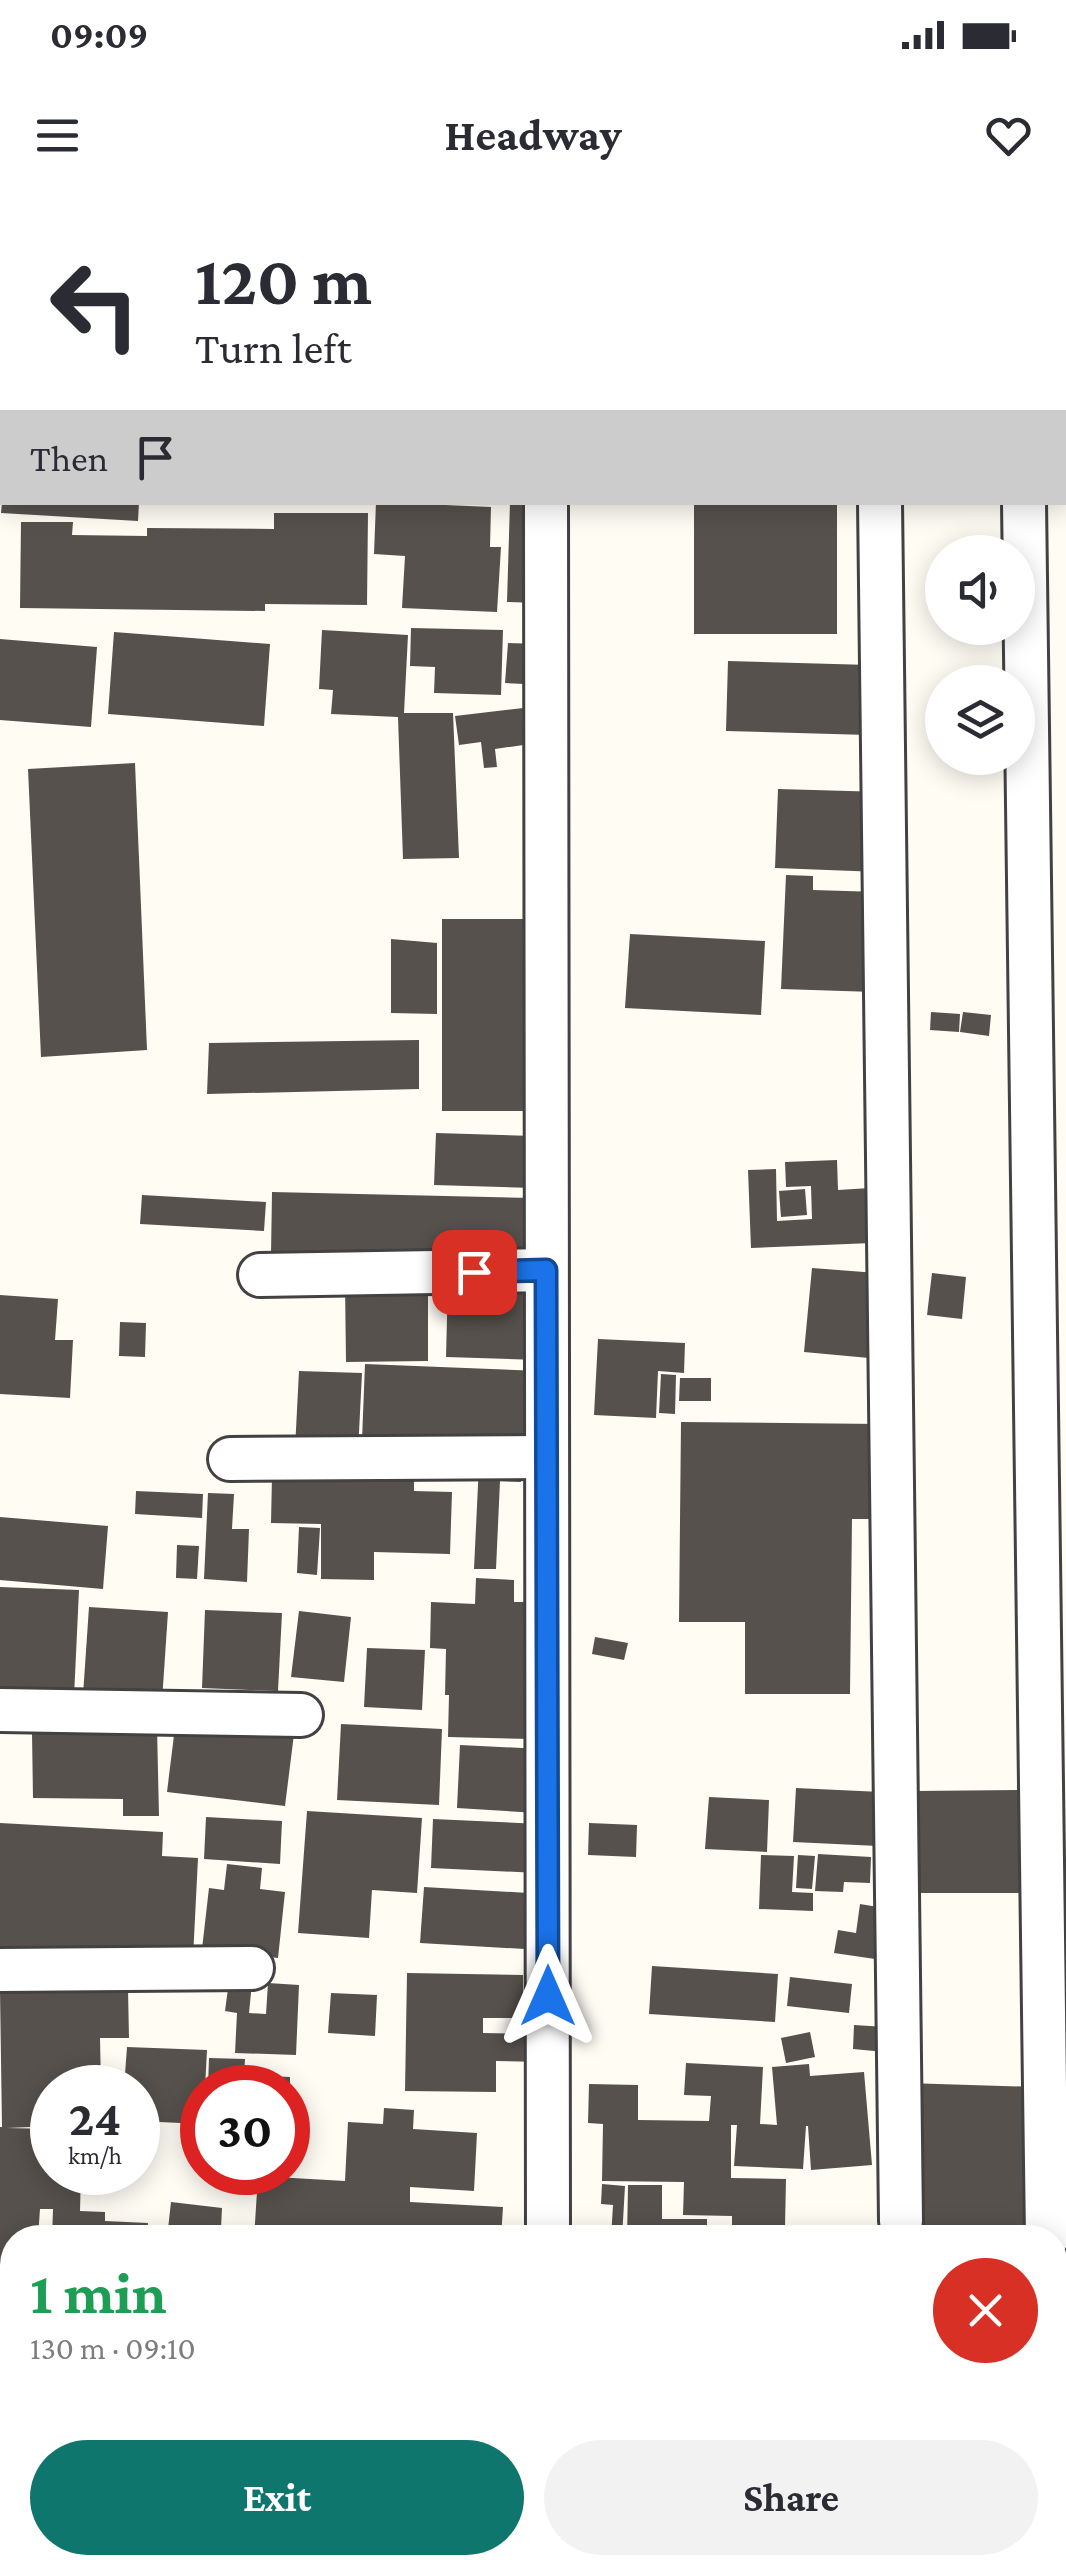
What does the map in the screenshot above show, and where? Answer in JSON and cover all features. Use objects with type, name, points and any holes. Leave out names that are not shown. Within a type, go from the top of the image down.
[{"type":"street","points":[[546,505],[548,2225]]},
{"type":"street","points":[[880,505],[901,2221]]},
{"type":"street","points":[[1024,505],[1048,2225]]},
{"type":"street","points":[[260,1275],[546,1270]]},
{"type":"street","points":[[230,1460],[546,1456]]},
{"type":"street","points":[[0,1710],[302,1714]]},
{"type":"street","points":[[0,1970],[252,1968]]},
{"type":"building","points":[[2,505],[139,505],[138,521],[1,513]]},
{"type":"building","points":[[376,505],[491,507],[490,547],[501,547],[497,612],[402,608],[405,556],[374,554]]},
{"type":"building","points":[[510,505],[543,505],[539,603],[507,602]]},
{"type":"building","points":[[694,505],[837,505],[837,634],[694,634]]},
{"type":"building","points":[[274,513],[368,513],[367,605],[265,604],[265,611],[20,608],[21,522],[73,522],[72,535],[147,536],[147,528],[274,529]]},
{"type":"building","points":[[411,628],[503,630],[501,695],[434,693],[435,667],[410,666]]},
{"type":"building","points":[[322,630],[408,635],[404,713],[453,713],[459,858],[403,859],[398,717],[331,714],[333,690],[319,689]]},
{"type":"building","points":[[114,632],[270,644],[264,726],[108,714]]},
{"type":"building","points":[[0,639],[97,647],[91,727],[0,720]]},
{"type":"building","points":[[508,643],[538,644],[537,670],[525,670],[524,684],[505,683]]},
{"type":"building","points":[[728,661],[870,665],[868,735],[726,731]]},
{"type":"building","points":[[532,707],[537,743],[495,749],[497,767],[484,768],[481,742],[459,745],[455,716]]},
{"type":"building","points":[[135,763],[147,1050],[41,1057],[28,769]]},
{"type":"building","points":[[778,789],[883,792],[880,872],[775,868]]},
{"type":"building","points":[[786,875],[813,876],[813,890],[878,892],[874,992],[781,989]]},
{"type":"building","points":[[442,919],[526,919],[540,1111],[442,1111]]},
{"type":"building","points":[[630,934],[765,941],[761,1015],[625,1008]]},
{"type":"building","points":[[391,939],[437,943],[437,1014],[391,1013]]},
{"type":"building","points":[[931,1012],[960,1014],[959,1032],[930,1030]]},
{"type":"building","points":[[963,1012],[991,1015],[989,1036],[960,1032]]},
{"type":"building","points":[[419,1040],[419,1089],[207,1094],[209,1043]]},
{"type":"building","points":[[436,1133],[534,1136],[532,1188],[434,1185]]},
{"type":"building","points":[[837,1160],[838,1190],[870,1188],[872,1243],[751,1248],[748,1170],[776,1169],[777,1221],[812,1219],[811,1186],[786,1187],[785,1162]]},
{"type":"building","points":[[805,1189],[807,1215],[781,1217],[779,1191]]},
{"type":"building","points":[[272,1192],[533,1198],[531,1260],[271,1254]]},
{"type":"building","points":[[142,1195],[266,1202],[264,1231],[140,1224]]},
{"type":"building","points":[[812,1268],[877,1273],[869,1358],[804,1352]]},
{"type":"building","points":[[932,1273],[966,1277],[962,1319],[927,1315]]},
{"type":"building","points":[[448,1280],[541,1283],[538,1360],[446,1357]]},
{"type":"building","points":[[428,1283],[428,1361],[346,1362],[345,1284]]},
{"type":"building","points":[[0,1295],[58,1299],[55,1340],[73,1340],[70,1398],[0,1394]]},
{"type":"building","points":[[120,1322],[146,1323],[145,1357],[119,1356]]},
{"type":"building","points":[[598,1339],[685,1343],[684,1373],[658,1371],[656,1418],[594,1415]]},
{"type":"building","points":[[365,1364],[542,1371],[539,1446],[362,1440]]},
{"type":"building","points":[[299,1371],[362,1373],[358,1452],[295,1449]]},
{"type":"building","points":[[661,1374],[676,1375],[675,1414],[659,1413]]},
{"type":"building","points":[[680,1378],[711,1378],[711,1401],[679,1401]]},
{"type":"building","points":[[681,1422],[880,1424],[879,1519],[852,1519],[850,1694],[745,1694],[745,1622],[679,1622]]},
{"type":"building","points":[[479,1464],[522,1466],[521,1482],[500,1481],[496,1569],[474,1569]]},
{"type":"building","points":[[272,1476],[414,1479],[414,1491],[452,1492],[450,1554],[374,1552],[374,1580],[321,1579],[321,1524],[271,1523]]},
{"type":"building","points":[[136,1491],[203,1494],[202,1518],[135,1514]]},
{"type":"building","points":[[208,1493],[234,1494],[232,1529],[249,1529],[247,1582],[204,1579]]},
{"type":"building","points":[[0,1517],[108,1526],[103,1589],[0,1580]]},
{"type":"building","points":[[299,1527],[320,1528],[317,1575],[297,1573]]},
{"type":"building","points":[[177,1545],[199,1546],[197,1579],[176,1578]]},
{"type":"building","points":[[476,1578],[514,1580],[514,1602],[537,1602],[530,1739],[448,1737],[446,1649],[430,1648],[431,1602],[475,1604]]},
{"type":"building","points":[[0,1587],[79,1590],[74,1697],[0,1694]]},
{"type":"building","points":[[89,1607],[168,1612],[162,1701],[83,1695]]},
{"type":"building","points":[[205,1610],[282,1613],[278,1691],[202,1688]]},
{"type":"building","points":[[299,1611],[351,1617],[344,1682],[291,1677]]},
{"type":"building","points":[[595,1637],[628,1643],[624,1660],[592,1654]]},
{"type":"building","points":[[367,1648],[425,1650],[422,1710],[364,1707]]},
{"type":"building","points":[[176,1719],[294,1734],[285,1806],[167,1792]]},
{"type":"building","points":[[341,1724],[442,1729],[439,1805],[337,1800]]},
{"type":"building","points":[[157,1727],[159,1816],[123,1816],[123,1799],[33,1798],[32,1733]]},
{"type":"building","points":[[460,1745],[541,1749],[538,1813],[457,1808]]},
{"type":"building","points":[[796,1788],[881,1792],[878,1846],[793,1842]]},
{"type":"building","points":[[1029,1790],[1029,1893],[915,1893],[916,1791]]},
{"type":"building","points":[[709,1797],[769,1800],[767,1852],[705,1849]]},
{"type":"building","points":[[307,1811],[422,1818],[417,1893],[372,1890],[369,1938],[298,1933]]},
{"type":"building","points":[[206,1817],[282,1821],[280,1864],[204,1859]]},
{"type":"building","points":[[433,1819],[540,1824],[538,1873],[431,1868]]},
{"type":"building","points":[[0,1823],[163,1832],[162,1856],[198,1858],[193,1958],[0,1958]]},
{"type":"building","points":[[589,1823],[637,1825],[636,1857],[588,1855]]},
{"type":"building","points":[[818,1854],[871,1857],[870,1883],[844,1882],[843,1892],[815,1891]]},
{"type":"building","points":[[761,1855],[794,1856],[792,1892],[813,1893],[813,1911],[759,1909]]},
{"type":"building","points":[[798,1855],[815,1856],[812,1889],[796,1888]]},
{"type":"building","points":[[227,1864],[262,1868],[260,1889],[285,1892],[278,1958],[202,1949],[209,1888],[224,1890]]},
{"type":"building","points":[[424,1887],[545,1894],[542,1950],[420,1943]]},
{"type":"building","points":[[860,1904],[890,1909],[882,1960],[834,1953],[838,1930],[856,1933]]},
{"type":"building","points":[[652,1966],[778,1974],[775,2022],[649,2014]]},
{"type":"building","points":[[407,1973],[523,1975],[523,2018],[483,2018],[483,2033],[544,2034],[543,2062],[496,2061],[496,2092],[405,2091]]},
{"type":"building","points":[[790,1977],[852,1984],[849,2013],[787,2006]]},
{"type":"building","points":[[229,1981],[252,1983],[249,2013],[266,2014],[268,1983],[299,1985],[296,2055],[235,2053],[237,2013],[225,2011]]},
{"type":"building","points":[[128,1989],[129,2038],[100,2038],[101,2065],[30,2065],[30,2127],[7,2128],[30,2129],[30,2195],[80,2195],[80,2211],[105,2212],[105,2221],[148,2225],[52,2225],[53,2209],[40,2209],[39,2225],[0,2225],[0,1991]]},
{"type":"building","points":[[331,1993],[377,1995],[375,2036],[328,2033]]},
{"type":"building","points":[[854,2025],[886,2027],[885,2052],[853,2049]]},
{"type":"building","points":[[810,2032],[815,2057],[786,2063],[781,2038]]},
{"type":"building","points":[[127,2047],[207,2050],[206,2065],[180,2065],[180,2123],[160,2122],[160,2065],[126,2065]]},
{"type":"building","points":[[209,2058],[245,2059],[245,2065],[209,2065]]},
{"type":"building","points":[[686,2063],[763,2067],[760,2124],[777,2125],[772,2067],[809,2064],[810,2076],[864,2072],[872,2165],[811,2170],[806,2126],[803,2169],[734,2166],[737,2125],[731,2125],[731,2178],[786,2179],[785,2225],[732,2225],[732,2216],[683,2215],[684,2182],[602,2181],[603,2124],[588,2123],[589,2084],[638,2085],[638,2120],[709,2121],[711,2096],[684,2095]]},
{"type":"building","points":[[906,2083],[1038,2087],[1034,2225],[906,2225]]},
{"type":"building","points":[[384,2108],[414,2110],[413,2129],[477,2133],[474,2191],[410,2187],[410,2202],[503,2207],[502,2225],[255,2225],[257,2195],[310,2195],[310,2179],[345,2181],[348,2122],[383,2124]]},
{"type":"building","points":[[602,2184],[625,2186],[623,2225],[612,2225],[613,2205],[601,2204]]},
{"type":"building","points":[[628,2185],[662,2185],[662,2219],[707,2219],[707,2225],[627,2225]]},
{"type":"building","points":[[171,2202],[222,2208],[221,2225],[168,2225]]},
{"type":"route","points":[[474,1272],[546,1270],[548,1996]]}]
